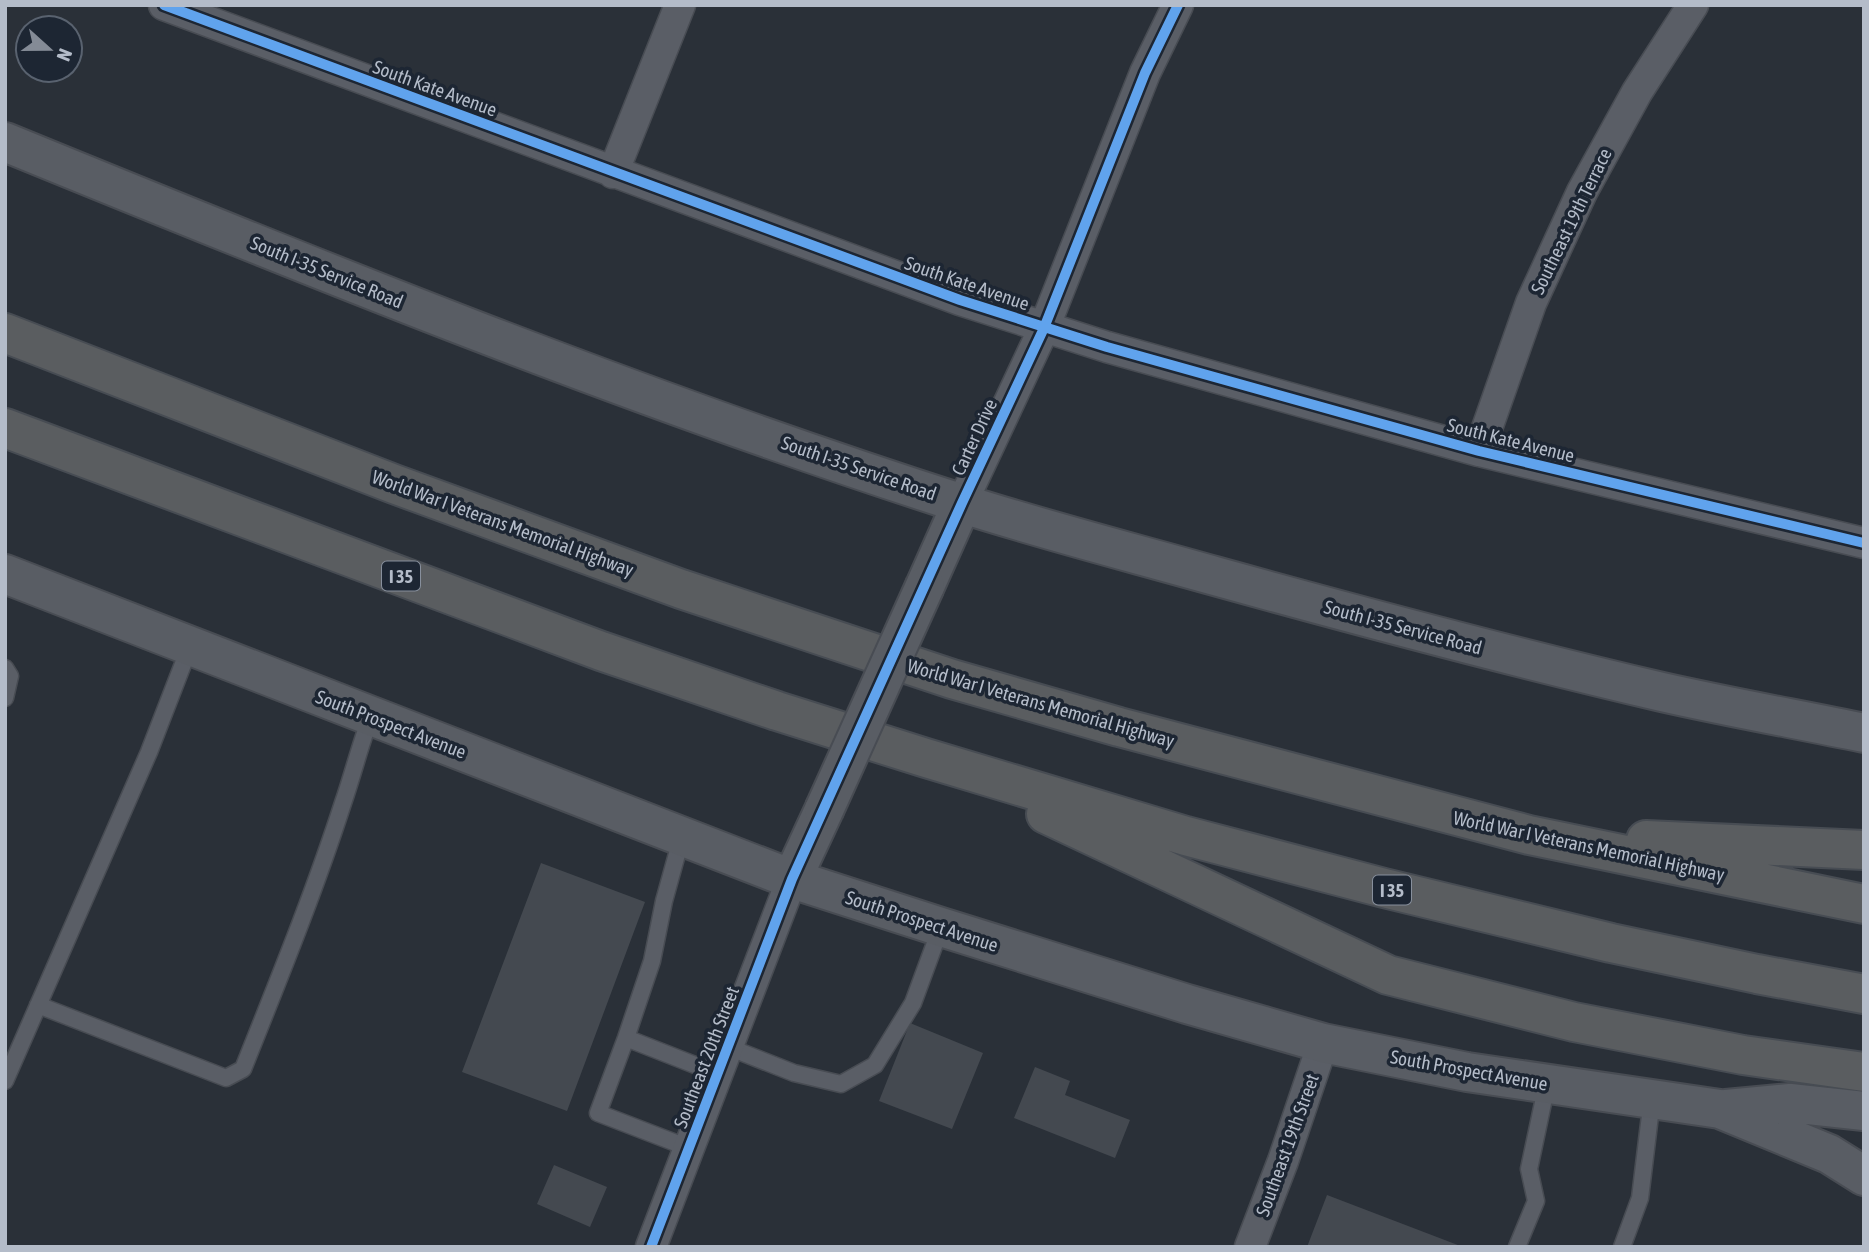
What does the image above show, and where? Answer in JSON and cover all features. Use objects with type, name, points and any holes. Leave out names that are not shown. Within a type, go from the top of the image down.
[{"type":"highway","points":[[5,323],[70,358]]},
{"type":"highway","name":"World War I Veterans Memorial Highway","points":[[5,333],[382,479],[668,584],[952,678],[1197,749],[1529,835],[1864,904]]},
{"type":"highway","name":"I 35","points":[[12,432],[601,651],[776,711],[926,758],[1186,836],[1384,888],[1625,946],[1757,975],[1864,994]]},
{"type":"highway","points":[[926,758],[1388,975],[1574,1022],[1743,1055],[1864,1072]]},
{"type":"highway","points":[[1529,835],[1864,850]]},
{"type":"main road","name":"South I-35 Service Road","points":[[5,142],[498,340],[717,420],[962,503],[1402,628],[1667,693],[1864,733]]},
{"type":"main road","name":"Carter Drive","points":[[792,879],[962,503]]},
{"type":"main road","name":"South Prospect Avenue","points":[[5,574],[792,879],[941,928],[1323,1043],[1467,1072],[1720,1109],[1829,1154],[1864,1176]]},
{"type":"main road","points":[[1720,1109],[1790,1103],[1864,1111]]},
{"type":"street","name":"South Kate Avenue","points":[[164,5],[201,12],[613,173],[1044,328],[1479,451],[1864,543]]},
{"type":"street","points":[[613,173],[680,5]]},
{"type":"street","name":"Carter Drive","points":[[962,503],[1044,328],[1135,98],[1178,5]]},
{"type":"street","name":"Southeast 19th Terrace","points":[[1479,451],[1531,303],[1582,192],[1637,92],[1693,5]]},
{"type":"street","name":"Southeast 20th Street","points":[[652,1247],[792,879]]},
{"type":"street","name":"Southeast 19th Street","points":[[1250,1247],[1323,1043]]},
{"type":"lane","points":[[5,1081],[149,752],[190,646]]},
{"type":"lane","points":[[5,668],[10,676],[5,698]]},
{"type":"lane","points":[[38,1006],[226,1078],[243,1069],[343,803],[371,716]]},
{"type":"lane","points":[[682,836],[664,901],[652,961],[598,1113],[689,1148]]},
{"type":"lane","points":[[626,1038],[841,1084],[875,1065],[914,1003],[941,928]]},
{"type":"lane","points":[[1517,1247],[1536,1201],[1529,1169],[1547,1083]]},
{"type":"lane","points":[[1622,1247],[1640,1198],[1652,1099]]},
{"type":"building","points":[[541,863],[645,902],[567,1111],[462,1072]]},
{"type":"building","points":[[910,1023],[983,1053],[952,1129],[879,1101]]},
{"type":"building","points":[[1035,1067],[1070,1081],[1065,1095],[1130,1120],[1115,1158],[1014,1118]]},
{"type":"building","points":[[554,1165],[607,1187],[590,1227],[537,1204]]},
{"type":"building","points":[[1327,1195],[1463,1247],[1307,1247]]},
{"type":"cycle path","points":[[164,5],[960,300],[1107,347],[1479,451],[1864,543]]},
{"type":"cycle path","points":[[651,1247],[792,879],[1044,328],[1145,73],[1178,5]]}]
